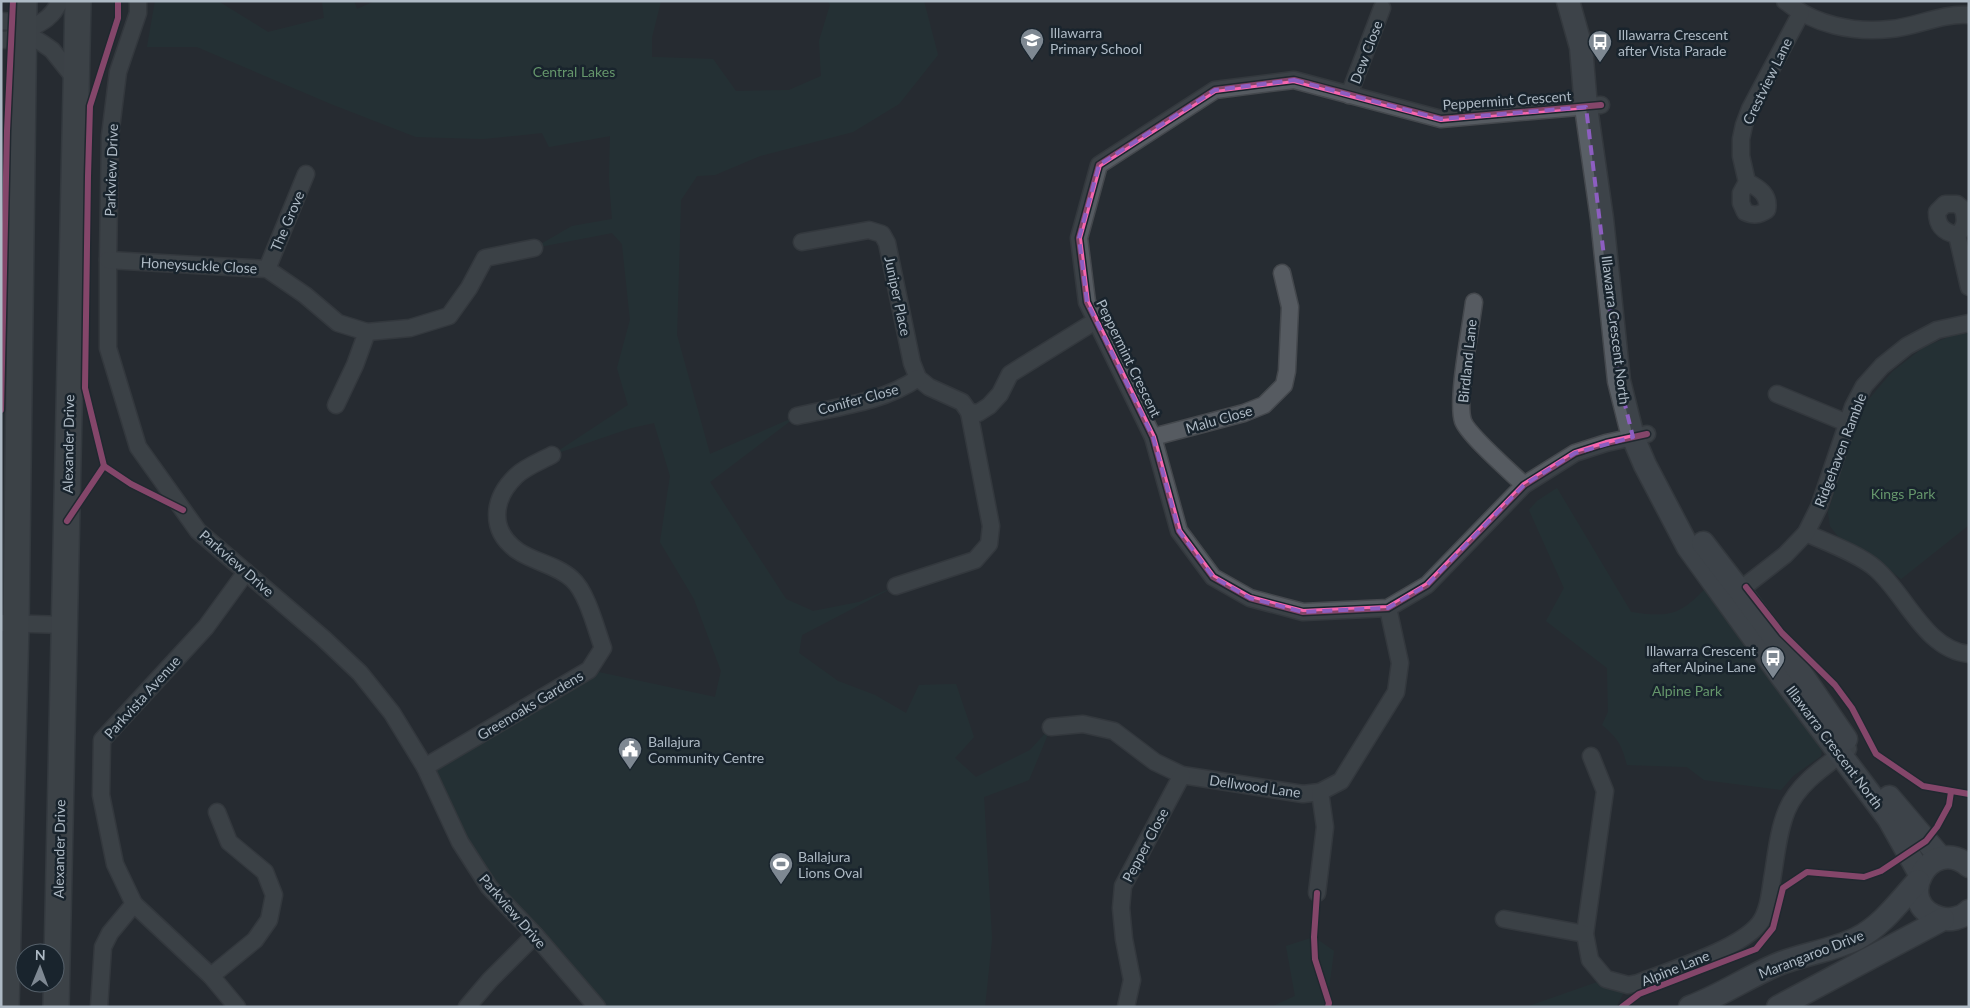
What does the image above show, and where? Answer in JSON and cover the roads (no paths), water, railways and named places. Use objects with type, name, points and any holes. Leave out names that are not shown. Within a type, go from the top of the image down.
[{"type":"main road","points":[[6,1007],[12,36],[24,1]]},
{"type":"main road","name":"Alexander Drive","points":[[56,1007],[78,1]]},
{"type":"main road","name":"Illawarra Crescent North","points":[[1568,1],[1581,47],[1614,196],[1637,394],[1640,436],[1686,520],[1703,544],[1733,595],[1800,672],[1846,751],[1889,819],[1919,878]]},
{"type":"main road","name":"Illawarra Crescent North","points":[[1583,1],[1591,38],[1593,106]]},
{"type":"main road","name":"Illawarra Crescent North","points":[[1846,751],[1897,808],[1957,857]]},
{"type":"main road","name":"Marangaroo Drive","points":[[1690,1007],[1725,992],[1760,972],[1856,938],[1874,928],[1885,918],[1929,864],[1957,857]]},
{"type":"main road","points":[[1919,878],[1917,892],[1925,910],[1933,916],[1943,919]]},
{"type":"main road","name":"Marangaroo Drive","points":[[1778,1007],[1943,919],[1955,919],[1968,915]]},
{"type":"street","points":[[12,36],[44,22],[60,1]]},
{"type":"street","name":"Parkview Drive","points":[[138,1],[138,13],[118,72],[110,136],[108,260],[108,348],[138,447],[198,531],[323,638],[360,673],[392,713],[425,767],[460,842],[489,887],[535,935],[596,1007]]},
{"type":"street","points":[[1785,1],[1801,13],[1825,24],[1848,28],[1890,29],[1958,10]]},
{"type":"street","name":"Dew Close","points":[[1349,95],[1382,8]]},
{"type":"street","name":"Crestview Lane","points":[[1747,182],[1741,156],[1741,139],[1744,125],[1750,109],[1801,13]]},
{"type":"street","points":[[1,21],[13,22],[12,36]]},
{"type":"street","points":[[12,36],[52,50],[76,80]]},
{"type":"street","name":"Peppermint Crescent","points":[[1593,106],[1441,119],[1294,80],[1215,90],[1099,165],[1079,238],[1087,302],[1153,438],[1179,531],[1213,577],[1250,598],[1303,612],[1388,608],[1427,585],[1524,486],[1575,453],[1606,443],[1640,436]]},
{"type":"street","name":"The Grove","points":[[267,269],[306,174]]},
{"type":"street","name":"Juniper Place","points":[[802,242],[869,230],[882,234],[887,243],[912,363],[918,378]]},
{"type":"street","points":[[1957,235],[1969,287]]},
{"type":"street","name":"Honeysuckle Close","points":[[108,260],[267,269],[305,295],[338,323],[367,332],[410,328],[449,316],[469,288],[485,258],[534,248]]},
{"type":"street","name":"Malu Close","points":[[1153,438],[1244,413],[1264,405],[1284,385],[1287,371],[1290,307],[1282,273]]},
{"type":"street","name":"Birdland Lane","points":[[1474,302],[1462,398],[1463,422],[1479,442],[1524,486]]},
{"type":"street","points":[[969,412],[978,414],[1000,394],[1010,374],[1096,320]]},
{"type":"street","name":"Ridgehaven Ramble","points":[[1733,595],[1785,555],[1806,533],[1819,507],[1847,423],[1864,386],[1882,366],[1907,346],[1937,330],[1969,323]]},
{"type":"street","points":[[336,405],[355,365],[367,332]]},
{"type":"street","points":[[896,586],[976,560],[989,544],[991,526],[969,412],[962,402],[929,387],[918,378]]},
{"type":"street","name":"Conifer Close","points":[[797,416],[871,399],[901,388],[918,378]]},
{"type":"street","points":[[1777,394],[1847,423]]},
{"type":"street","name":"Greenoaks Gardens","points":[[425,767],[589,670],[603,648],[582,594],[573,579],[555,568],[518,552],[504,538],[498,526],[496,514],[498,504],[516,475],[552,455]]},
{"type":"street","points":[[1806,533],[1874,566],[1886,578],[1931,636],[1959,653],[1969,654]]},
{"type":"street","name":"Parkvista Avenue","points":[[237,1007],[211,976],[134,904],[115,864],[101,795],[102,740],[206,626],[246,572]]},
{"type":"street","name":"Dellwood Lane","points":[[1051,727],[1083,724],[1114,732],[1155,762],[1182,775],[1303,794],[1320,792],[1340,781],[1396,692],[1400,663],[1388,608]]},
{"type":"street","points":[[8,623],[65,625]]},
{"type":"street","name":"Alpine Lane","points":[[1591,756],[1605,791],[1585,934],[1590,960],[1606,979],[1628,985],[1638,983],[1738,942],[1760,923],[1768,903],[1787,809],[1798,792],[1816,773],[1846,751]]},
{"type":"street","name":"Pepper Close","points":[[1126,1007],[1132,980],[1121,916],[1123,886],[1182,775]]},
{"type":"street","points":[[1317,893],[1325,827],[1320,792]]},
{"type":"street","points":[[211,976],[255,940],[269,920],[274,895],[265,872],[229,842],[217,812]]},
{"type":"street","points":[[99,1007],[103,947],[110,933],[134,904]]},
{"type":"street","points":[[1504,918],[1585,934]]},
{"type":"street","points":[[467,1007],[490,980],[535,935]]},
{"type":"place","name":"Illawarra Primary School","points":[[1032,61]]},
{"type":"place","name":"Illawarra Crescent after Vista Parade","points":[[1600,63]]},
{"type":"place","name":"Illawarra Crescent after Alpine Lane","points":[[1773,679]]},
{"type":"place","name":"Ballajura Community Centre","points":[[630,770]]},
{"type":"place","name":"Ballajura Lions Oval","points":[[781,885]]},
{"type":"park label","name":"Central Lakes","points":[[574,71]]},
{"type":"park label","name":"Kings Park","points":[[1903,493]]},
{"type":"park label","name":"Alpine Park","points":[[1687,690]]}]
